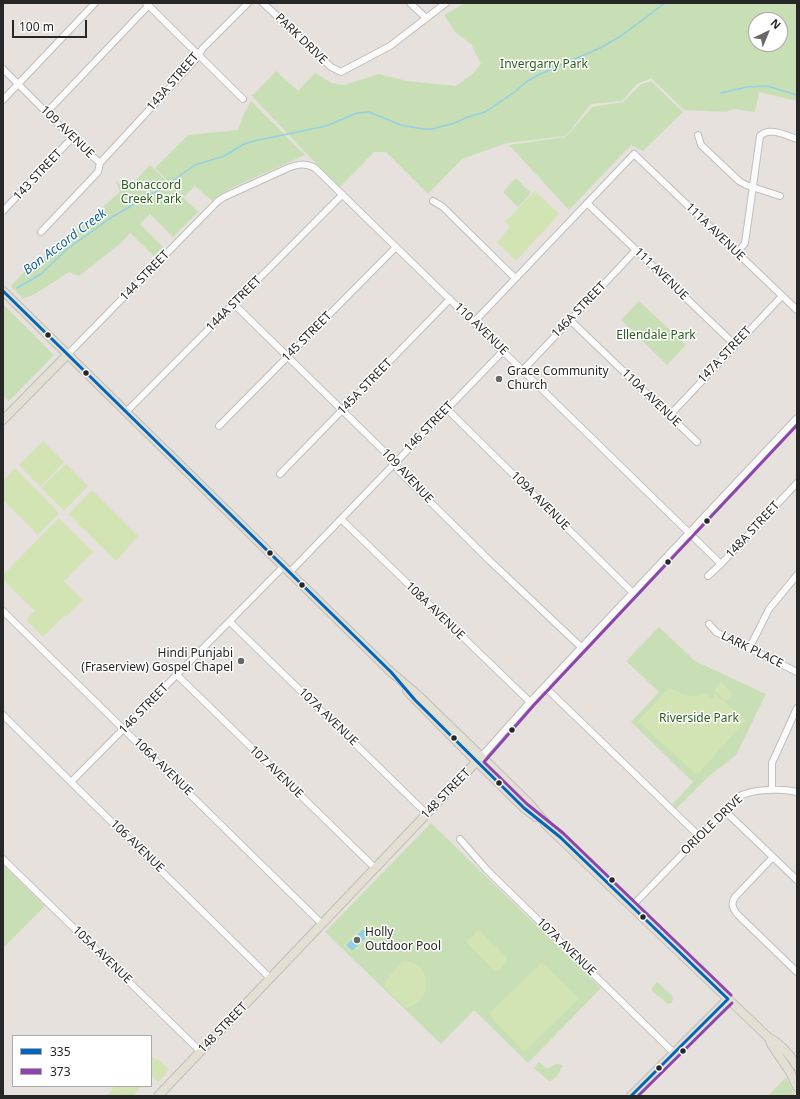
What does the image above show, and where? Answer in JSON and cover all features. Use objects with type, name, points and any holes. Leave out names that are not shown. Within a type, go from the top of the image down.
[{"type":"main road","points":[[3,291],[391,672],[415,700],[479,759],[524,808],[549,827],[769,1038],[780,1045],[793,1059],[797,1066]]},
{"type":"main road","name":"144 STREET","points":[[3,420],[67,355]]},
{"type":"main road","name":"148 STREET","points":[[158,1096],[479,759]]},
{"type":"main road","points":[[631,1096],[728,999]]},
{"type":"main road","points":[[769,1038],[771,1044],[797,1078]]},
{"type":"main road","points":[[788,1067],[797,1087]]},
{"type":"street","points":[[3,100],[95,3]]},
{"type":"street","name":"143A STREET","points":[[100,163],[203,48],[248,3]]},
{"type":"street","name":"PARK DRIVE","points":[[263,3],[331,67],[341,72],[390,46],[426,18]]},
{"type":"street","points":[[410,3],[426,18],[446,3]]},
{"type":"street","points":[[47,112],[147,4],[243,99]]},
{"type":"street","name":"109 AVENUE","points":[[3,69],[72,138],[100,163],[98,172],[41,232]]},
{"type":"street","points":[[737,252],[745,243],[759,139],[761,134],[765,131],[770,131],[797,139]]},
{"type":"street","points":[[698,135],[701,145],[736,178],[753,188],[780,196]]},
{"type":"street","name":"143 STREET","points":[[3,211],[72,138]]},
{"type":"street","name":"111A AVENUE","points":[[587,203],[634,154],[797,310]]},
{"type":"street","name":"144 STREET","points":[[67,355],[218,201],[288,168],[299,164],[308,164]]},
{"type":"street","name":"110 AVENUE","points":[[308,164],[315,168],[690,532],[721,564]]},
{"type":"street","name":"144A STREET","points":[[126,412],[342,195]]},
{"type":"street","points":[[433,201],[455,219],[515,278]]},
{"type":"street","points":[[474,322],[587,203]]},
{"type":"street","name":"111 AVENUE","points":[[587,203],[735,345]]},
{"type":"street","name":"145 STREET","points":[[219,426],[396,247]]},
{"type":"street","name":"146A STREET","points":[[523,370],[636,250]]},
{"type":"street","name":"147A STREET","points":[[670,416],[782,296]]},
{"type":"street","name":"145A STREET","points":[[280,474],[450,299]]},
{"type":"street","name":"109 AVENUE","points":[[234,304],[396,462],[398,470],[582,648]]},
{"type":"street","name":"110A AVENUE","points":[[570,320],[697,442]]},
{"type":"street","name":"146 STREET","points":[[72,782],[230,622],[342,519],[503,351]]},
{"type":"street","name":"109A AVENUE","points":[[447,409],[633,593]]},
{"type":"street","name":"148 STREET","points":[[479,759],[530,702],[797,418]]},
{"type":"street","name":"148A STREET","points":[[708,576],[797,483]]},
{"type":"street","name":"108A AVENUE","points":[[342,519],[530,702]]},
{"type":"street","points":[[749,649],[769,609],[797,575]]},
{"type":"street","name":"106A AVENUE","points":[[3,610],[322,924]]},
{"type":"street","name":"107A AVENUE","points":[[230,622],[427,814]]},
{"type":"street","name":"LARK PLACE","points":[[709,624],[716,632],[797,672]]},
{"type":"street","name":"107 AVENUE","points":[[177,675],[375,868]]},
{"type":"street","points":[[545,687],[699,836]]},
{"type":"street","points":[[772,790],[772,763],[797,708]]},
{"type":"street","name":"106 AVENUE","points":[[3,715],[270,978]]},
{"type":"street","name":"ORIOLE DRIVE","points":[[632,906],[724,810],[743,794],[753,791],[772,790],[797,792]]},
{"type":"street","points":[[724,810],[797,880]]},
{"type":"street","name":"107A AVENUE","points":[[460,839],[492,875],[674,1052]]},
{"type":"street","points":[[773,857],[735,896],[732,906],[736,914],[797,972]]},
{"type":"street","name":"105A AVENUE","points":[[3,859],[200,1052]]},
{"type":"green space","name":"Invergarry Park","points":[[465,3],[797,3],[797,101],[759,92],[755,112],[734,109],[726,112],[684,110],[651,78],[637,84],[622,101],[591,104],[566,136],[507,143],[462,159],[428,194],[386,152],[374,152],[339,188],[251,95],[254,94],[276,71],[297,90],[299,90],[315,73],[332,83],[344,85],[379,74],[407,81],[456,86],[472,74],[481,64],[471,44],[455,32],[444,15]]},
{"type":"green space","points":[[651,81],[683,112],[643,151],[631,145],[569,210],[509,145],[566,137],[592,107],[623,102],[640,85]]},
{"type":"green space","points":[[251,101],[305,155],[229,189],[212,201],[195,186],[184,197],[155,168],[188,135],[238,130]]},
{"type":"green space","name":"Bonaccord Creek Park","points":[[150,165],[198,212],[173,237],[150,214],[140,224],[163,247],[154,256],[130,233],[121,243],[79,276],[69,272],[35,294],[23,299],[11,286],[33,262],[43,258],[120,192],[116,181],[126,190]]},
{"type":"green space","points":[[516,178],[531,193],[518,207],[503,192]]},
{"type":"green space","points":[[535,191],[559,214],[516,261],[497,242],[510,227],[505,222]]},
{"type":"green space","name":"Ellendale Park","points":[[639,301],[686,345],[667,365],[621,320]]},
{"type":"green space","points":[[3,304],[54,355],[9,401],[3,395]]},
{"type":"green space","points":[[43,441],[64,462],[40,487],[19,465]]},
{"type":"green space","points":[[66,464],[88,486],[64,511],[41,488]]},
{"type":"green space","points":[[15,468],[59,513],[38,535],[3,500],[3,481]]},
{"type":"green space","points":[[92,490],[138,536],[116,561],[68,514]]},
{"type":"green space","points":[[59,518],[93,552],[64,581],[83,600],[66,617],[65,615],[43,637],[26,620],[35,611],[3,580],[3,575]]},
{"type":"green space","name":"Riverside Park","points":[[659,627],[695,661],[766,694],[736,755],[707,778],[676,809],[672,805],[693,782],[631,722],[659,692],[626,661]]},
{"type":"green space","points":[[721,682],[733,694],[726,701],[714,690]]},
{"type":"green space","points":[[669,688],[692,696],[706,694],[711,699],[715,694],[746,720],[699,773],[696,774],[638,721]]},
{"type":"green space","points":[[431,823],[601,988],[528,1063],[474,1010],[441,1044],[325,932]]},
{"type":"green space","points":[[3,865],[45,906],[3,948]]},
{"type":"green space","name":"Holly Outdoor Pool","points":[[368,921],[377,931],[352,954],[343,945]]},
{"type":"green space","points":[[478,930],[507,957],[507,962],[498,971],[494,970],[467,943],[467,940]]},
{"type":"green space","points":[[403,961],[414,963],[423,971],[427,986],[426,991],[420,1000],[407,1009],[384,987],[385,981]]},
{"type":"green space","points":[[542,962],[579,998],[524,1052],[491,1017],[491,1012]]},
{"type":"green space","points":[[657,982],[672,995],[673,1000],[671,1003],[667,1004],[651,989]]},
{"type":"green space","points":[[152,1057],[169,1069],[159,1082],[152,1076]]},
{"type":"green space","points":[[539,1062],[547,1069],[557,1064],[563,1066],[557,1076],[550,1082],[534,1068]]},
{"type":"green space","points":[[786,1077],[795,1096],[770,1096],[769,1095]]},
{"type":"green space","points":[[114,1087],[141,1087],[133,1096],[111,1096],[108,1094]]},
{"type":"water","points":[[363,929],[369,935],[352,951],[346,945]]},
{"type":"waterway","name":"Bon Accord Creek","points":[[17,288],[41,274],[66,250],[112,217],[161,189],[195,165],[224,156],[244,144],[326,126],[357,113],[369,112],[401,125],[423,129],[432,129],[455,123],[465,118],[485,112],[538,75],[600,48],[621,36],[665,3]]},
{"type":"waterway","points":[[721,93],[747,87],[767,86],[797,95]]},
{"type":"transit line","name":"335","points":[[3,291],[391,672],[415,700],[524,808],[560,837],[728,999]]},
{"type":"transit line","name":"373","points":[[731,995],[563,833],[527,804],[484,762],[534,705],[797,425]]},
{"type":"transit line","name":"335","points":[[631,1096],[728,999]]},
{"type":"transit line","name":"373","points":[[638,1096],[732,1003]]},
{"type":"place","name":"Grace Community Church","points":[[499,379]]},
{"type":"place","name":"Hindi Punjabi (Fraserview) Gospel Chapel","points":[[241,661]]},
{"type":"place","name":"Holly Outdoor Pool","points":[[357,940]]}]
